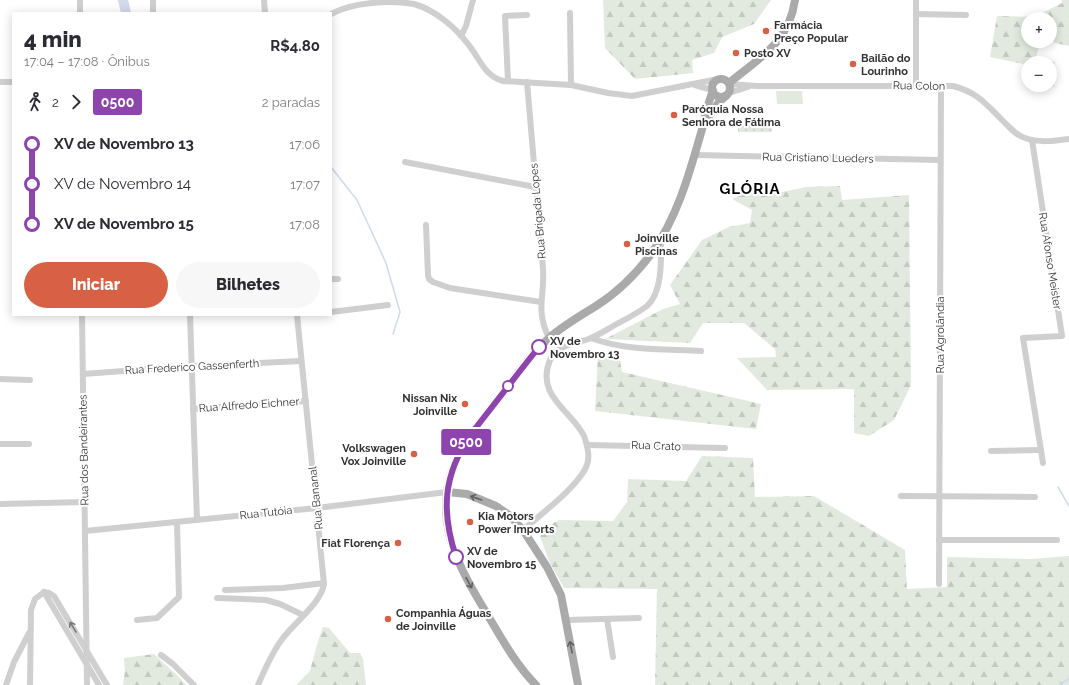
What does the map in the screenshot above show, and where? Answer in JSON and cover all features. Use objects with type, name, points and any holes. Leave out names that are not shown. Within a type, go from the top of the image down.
[{"type":"main road","points":[[536,685],[522,670],[511,653],[459,564],[448,531],[446,510],[447,492],[454,467],[463,446],[527,362],[549,338],[619,289],[641,267],[661,239],[678,207],[695,155],[714,83],[719,79],[747,68],[761,60],[780,39],[790,20],[795,0]]},
{"type":"main road","points":[[713,90],[722,97],[747,68]]},
{"type":"main road","points":[[719,79],[726,80],[729,89]]},
{"type":"main road","points":[[703,125],[729,89]]},
{"type":"main road","points":[[447,492],[466,494],[496,506],[510,515],[523,530],[554,580],[560,595],[578,685]]},
{"type":"street","points":[[80,0],[80,12]]},
{"type":"street","points":[[153,0],[153,12]]},
{"type":"street","points":[[264,0],[265,12]]},
{"type":"street","points":[[461,36],[466,26],[473,0]]},
{"type":"street","points":[[916,0],[916,85]]},
{"type":"street","points":[[332,14],[360,2],[385,1],[414,4],[438,17],[461,36],[472,49],[488,73],[494,78],[508,81],[571,85],[613,94],[632,96],[719,79]]},
{"type":"street","points":[[570,13],[571,85]]},
{"type":"street","points":[[916,14],[966,15]]},
{"type":"street","points":[[508,81],[505,16],[527,15]]},
{"type":"street","points":[[0,82],[12,82]]},
{"type":"street","name":"Rua Brigada Lopes","points":[[526,82],[543,272],[541,302],[542,317],[544,328],[549,338]]},
{"type":"street","points":[[691,84],[713,90]]},
{"type":"street","name":"Rua Colon","points":[[729,89],[751,85],[916,85],[961,88],[974,94],[1016,134],[1026,139],[1054,141],[1069,139]]},
{"type":"street","name":"Rua Agrolândia","points":[[939,584],[941,86]]},
{"type":"street","name":"Rua Afonso Meister","points":[[1032,140],[1062,336],[1023,338],[1044,463]]},
{"type":"street","name":"Rua Cristiano Lueders","points":[[695,155],[940,160]]},
{"type":"street","points":[[405,162],[535,187]]},
{"type":"street","points":[[426,225],[428,275],[433,282],[450,288],[541,302]]},
{"type":"street","points":[[523,530],[572,487],[584,471],[588,461],[587,444],[584,435],[556,403],[551,394],[547,378],[550,361],[559,349],[566,345],[592,338],[639,311],[652,300],[656,294],[658,282],[661,239]]},
{"type":"street","points":[[332,312],[388,305]]},
{"type":"street","name":"Rua dos Bandeirantes","points":[[82,316],[87,685]]},
{"type":"street","points":[[190,316],[197,520]]},
{"type":"street","name":"Rua Bananal","points":[[297,316],[324,583]]},
{"type":"street","points":[[592,338],[606,344],[622,347],[701,351]]},
{"type":"street","name":"Rua Frederico Gassenferth","points":[[83,374],[192,366],[301,361]]},
{"type":"street","points":[[0,379],[30,380]]},
{"type":"street","name":"Rua Alfredo Eichner","points":[[193,409],[306,401]]},
{"type":"street","points":[[0,444],[29,444]]},
{"type":"street","name":"Rua Crato","points":[[587,444],[725,448]]},
{"type":"street","points":[[991,452],[1042,450]]},
{"type":"street","name":"Rua Tutóia","points":[[85,532],[317,508],[447,492]]},
{"type":"street","points":[[901,496],[1035,497]]},
{"type":"street","points":[[0,504],[85,502]]},
{"type":"street","points":[[137,620],[158,618],[179,597],[177,522]]},
{"type":"street","points":[[939,540],[1057,540]]},
{"type":"street","points":[[225,590],[283,588],[324,583],[321,594],[277,646],[258,685]]},
{"type":"street","points":[[44,592],[54,596],[107,685]]},
{"type":"street","points":[[30,685],[30,632],[32,606],[35,599],[44,592]]},
{"type":"street","points":[[44,592],[99,685]]},
{"type":"street","points":[[218,598],[266,600],[280,604],[303,615]]},
{"type":"street","points":[[566,620],[639,618]]},
{"type":"street","points":[[607,619],[613,657]]},
{"type":"street","points":[[6,685],[14,662],[30,632]]},
{"type":"street","points":[[162,655],[179,669],[194,685]]},
{"type":"green space","points":[[603,0],[771,0],[754,24],[722,37],[714,53],[692,60],[693,73],[635,79],[605,48]]},
{"type":"green space","points":[[1062,0],[1069,0],[1069,46],[1057,43],[1057,12],[1044,12],[1062,3]]},
{"type":"green space","points":[[997,16],[1021,17],[1021,48],[1039,48],[1036,56],[1021,56],[1021,64],[990,57]]},
{"type":"green space","points":[[776,91],[802,91],[803,104],[777,104]]},
{"type":"green space","points":[[738,122],[772,122],[772,132],[738,132]]},
{"type":"green space","points":[[840,186],[842,200],[909,195],[911,385],[894,420],[869,436],[854,433],[854,389],[767,390],[737,358],[776,357],[775,349],[744,323],[703,323],[690,343],[605,339],[663,309],[680,304],[670,285],[702,240],[729,227],[750,223],[752,210],[732,199],[749,191],[764,196],[806,187]]},
{"type":"green space","points":[[598,354],[619,354],[622,372],[761,404],[756,429],[595,411]]},
{"type":"green space","points":[[702,456],[753,458],[755,497],[814,496],[905,550],[907,589],[947,587],[947,557],[1031,559],[1069,556],[1069,685],[655,685],[657,589],[564,588],[549,561],[538,531],[559,520],[613,521],[627,502],[628,479],[686,481]]},
{"type":"green space","points":[[323,627],[329,628],[350,653],[360,653],[363,659],[366,685],[296,685],[310,671]]},
{"type":"green space","points":[[154,654],[186,685],[123,685],[125,671],[124,658]]},
{"type":"waterway","points":[[123,0],[126,12]]},
{"type":"waterway","points":[[332,168],[357,200],[386,263],[400,312],[393,334]]},
{"type":"waterway","points":[[1058,487],[1069,506]]},
{"type":"waterway","points":[[1059,685],[1069,679]]},
{"type":"bus line","name":"0500","points":[[456,557],[448,531],[446,510],[447,492],[458,455],[471,434],[539,347]]},
{"type":"place","name":"Farmácia Preço Popular","points":[[766,31]]},
{"type":"place","name":"Posto XV","points":[[736,53]]},
{"type":"place","name":"Bailão do Lourinho","points":[[853,64]]},
{"type":"place","name":"Paróquia Nossa Senhora de Fátima","points":[[674,115]]},
{"type":"place","name":"Joinville Piscinas","points":[[627,244]]},
{"type":"place","name":"XV de Novembro 13","points":[[539,347]]},
{"type":"place","name":"Nissan Nix Joinville","points":[[465,404]]},
{"type":"place","name":"Volkswagen Vox Joinville","points":[[414,454]]},
{"type":"place","name":"Kia Motors Power Imports","points":[[470,522]]},
{"type":"place","name":"Fiat Florença","points":[[398,543]]},
{"type":"place","name":"XV de Novembro 15","points":[[456,557]]},
{"type":"place","name":"Companhia Águas de Joinville","points":[[388,619]]},
{"type":"district","name":"GLÓRIA","points":[[750,189]]}]
